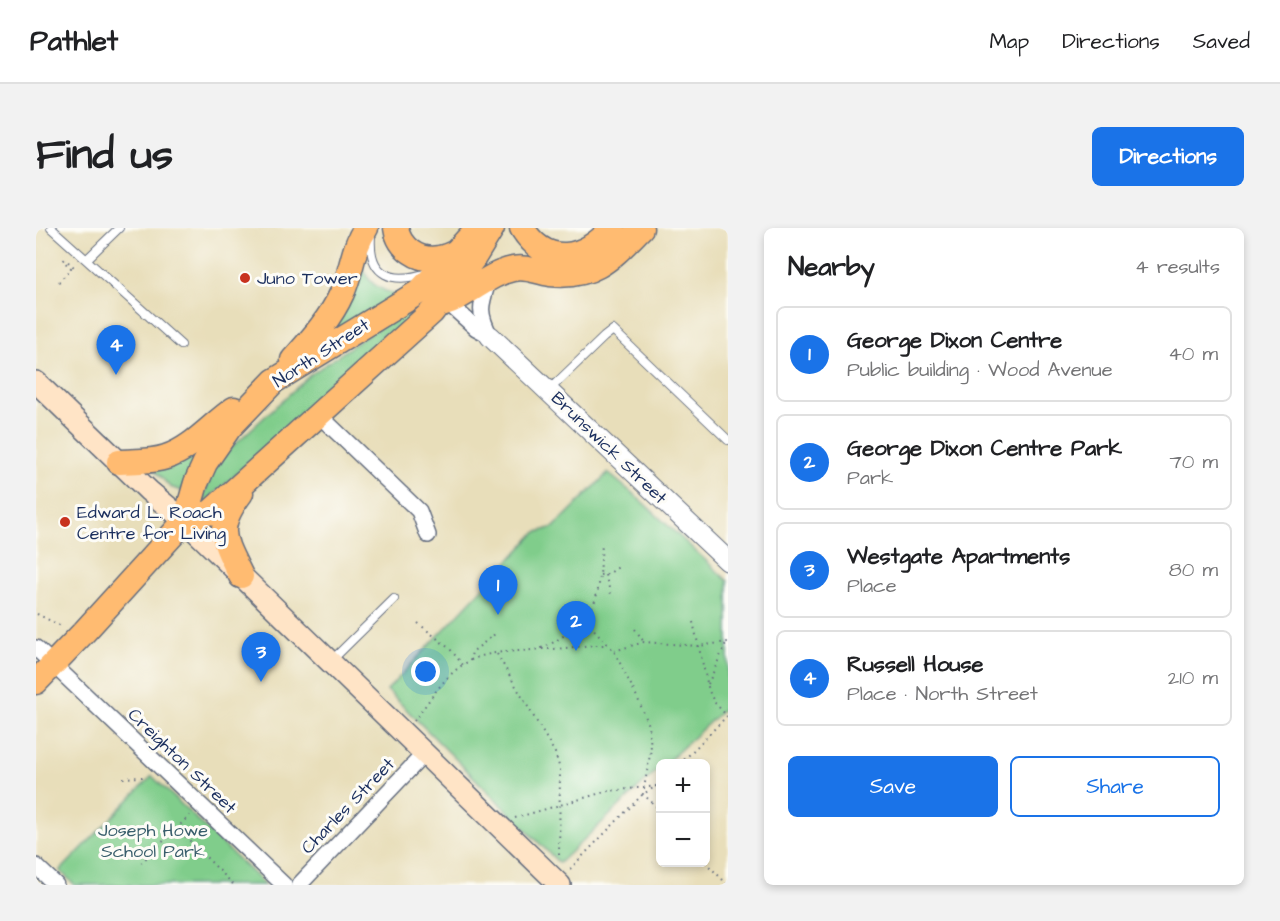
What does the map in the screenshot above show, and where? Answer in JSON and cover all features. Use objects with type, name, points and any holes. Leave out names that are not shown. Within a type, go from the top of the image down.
[{"type":"main road","points":[[119,462],[165,458],[183,450],[216,421],[274,381],[317,334],[343,292],[356,249],[366,228]]},
{"type":"main road","name":"North Street","points":[[36,682],[185,521],[196,483],[205,463],[229,428],[274,381],[419,292],[478,228]]},
{"type":"main road","points":[[443,303],[492,228]]},
{"type":"main road","points":[[522,228],[530,240],[542,250],[557,255],[574,255],[591,247],[608,232]]},
{"type":"main road","points":[[443,303],[515,268],[567,275],[591,270],[610,258],[641,228]]},
{"type":"main road","points":[[399,236],[412,253],[425,257],[450,259]]},
{"type":"main road","name":"North Street","points":[[185,521],[211,512],[443,303]]},
{"type":"main road","points":[[36,382],[119,462],[185,521],[424,754],[564,878]]},
{"type":"main road","points":[[241,576],[224,540],[225,521],[232,506],[255,474]]},
{"type":"street","name":"Brunswick Street","points":[[489,279],[481,307],[481,318],[490,336]]},
{"type":"street","name":"Brunswick Street","points":[[443,303],[490,336],[728,561]]},
{"type":"street","points":[[319,415],[419,511],[428,536]]},
{"type":"street","name":"Creighton Street","points":[[36,648],[284,885]]},
{"type":"street","name":"Charles Street","points":[[299,885],[424,754]]},
{"type":"street","points":[[36,866],[56,885]]},
{"type":"lane","points":[[51,228],[181,345]]},
{"type":"lane","points":[[87,259],[119,228]]},
{"type":"lane","points":[[372,228],[373,261],[388,277],[402,279],[450,259]]},
{"type":"lane","points":[[385,228],[399,236]]},
{"type":"lane","points":[[549,390],[613,330],[728,440]]},
{"type":"lane","points":[[330,662],[394,599]]},
{"type":"path","points":[[59,282],[71,268],[63,261],[65,259],[74,267]]},
{"type":"path","points":[[539,649],[555,642],[585,620],[594,605],[600,575],[602,543]]},
{"type":"path","points":[[600,575],[605,575],[620,566]]},
{"type":"path","points":[[605,575],[611,594]]},
{"type":"path","points":[[37,614],[61,626]]},
{"type":"path","points":[[585,620],[614,651],[649,725],[651,749],[644,794]]},
{"type":"path","points":[[418,622],[450,649],[463,665]]},
{"type":"path","points":[[685,759],[728,715],[714,702],[693,622]]},
{"type":"path","points":[[635,629],[644,642]]},
{"type":"path","points":[[470,661],[472,652],[495,634]]},
{"type":"path","points":[[614,651],[644,642],[698,646],[727,643]]},
{"type":"path","points":[[708,684],[727,643]]},
{"type":"path","points":[[412,724],[447,678],[463,665],[484,655],[539,649],[561,650],[576,645],[608,645]]},
{"type":"path","points":[[497,654],[555,753],[560,769],[559,860]]},
{"type":"path","points":[[123,778],[142,777]]},
{"type":"path","points":[[510,820],[608,791],[656,785]]},
{"type":"path","points":[[564,878],[644,794],[656,787]]},
{"type":"path","points":[[644,794],[656,806]]},
{"type":"path","points":[[141,863],[200,805]]},
{"type":"path","points":[[177,828],[234,885]]},
{"type":"path","points":[[710,867],[728,885]]},
{"type":"green space","points":[[359,257],[364,272],[372,282],[396,295],[332,337],[327,332]]},
{"type":"green space","points":[[409,307],[415,313],[203,504],[204,494],[217,463],[234,445],[310,375]]},
{"type":"green space","points":[[201,445],[182,491],[170,487],[152,467]]},
{"type":"green space","points":[[608,473],[728,581],[728,705],[670,759],[656,759],[656,772],[559,863],[387,690],[535,533],[554,527]]},
{"type":"green space","name":"Joseph Howe School Park","points":[[152,776],[265,885],[75,885],[60,871]]},
{"type":"place","name":"Juno Tower","points":[[245,278]]},
{"type":"place","name":"Russell House","points":[[116,375]]},
{"type":"place","name":"Edward L. Roach Centre for Living","points":[[65,522]]},
{"type":"place","name":"George Dixon Centre","points":[[498,615]]},
{"type":"place","name":"George Dixon Centre Park","points":[[576,651]]},
{"type":"place","name":"Westgate Apartments","points":[[261,682]]}]
